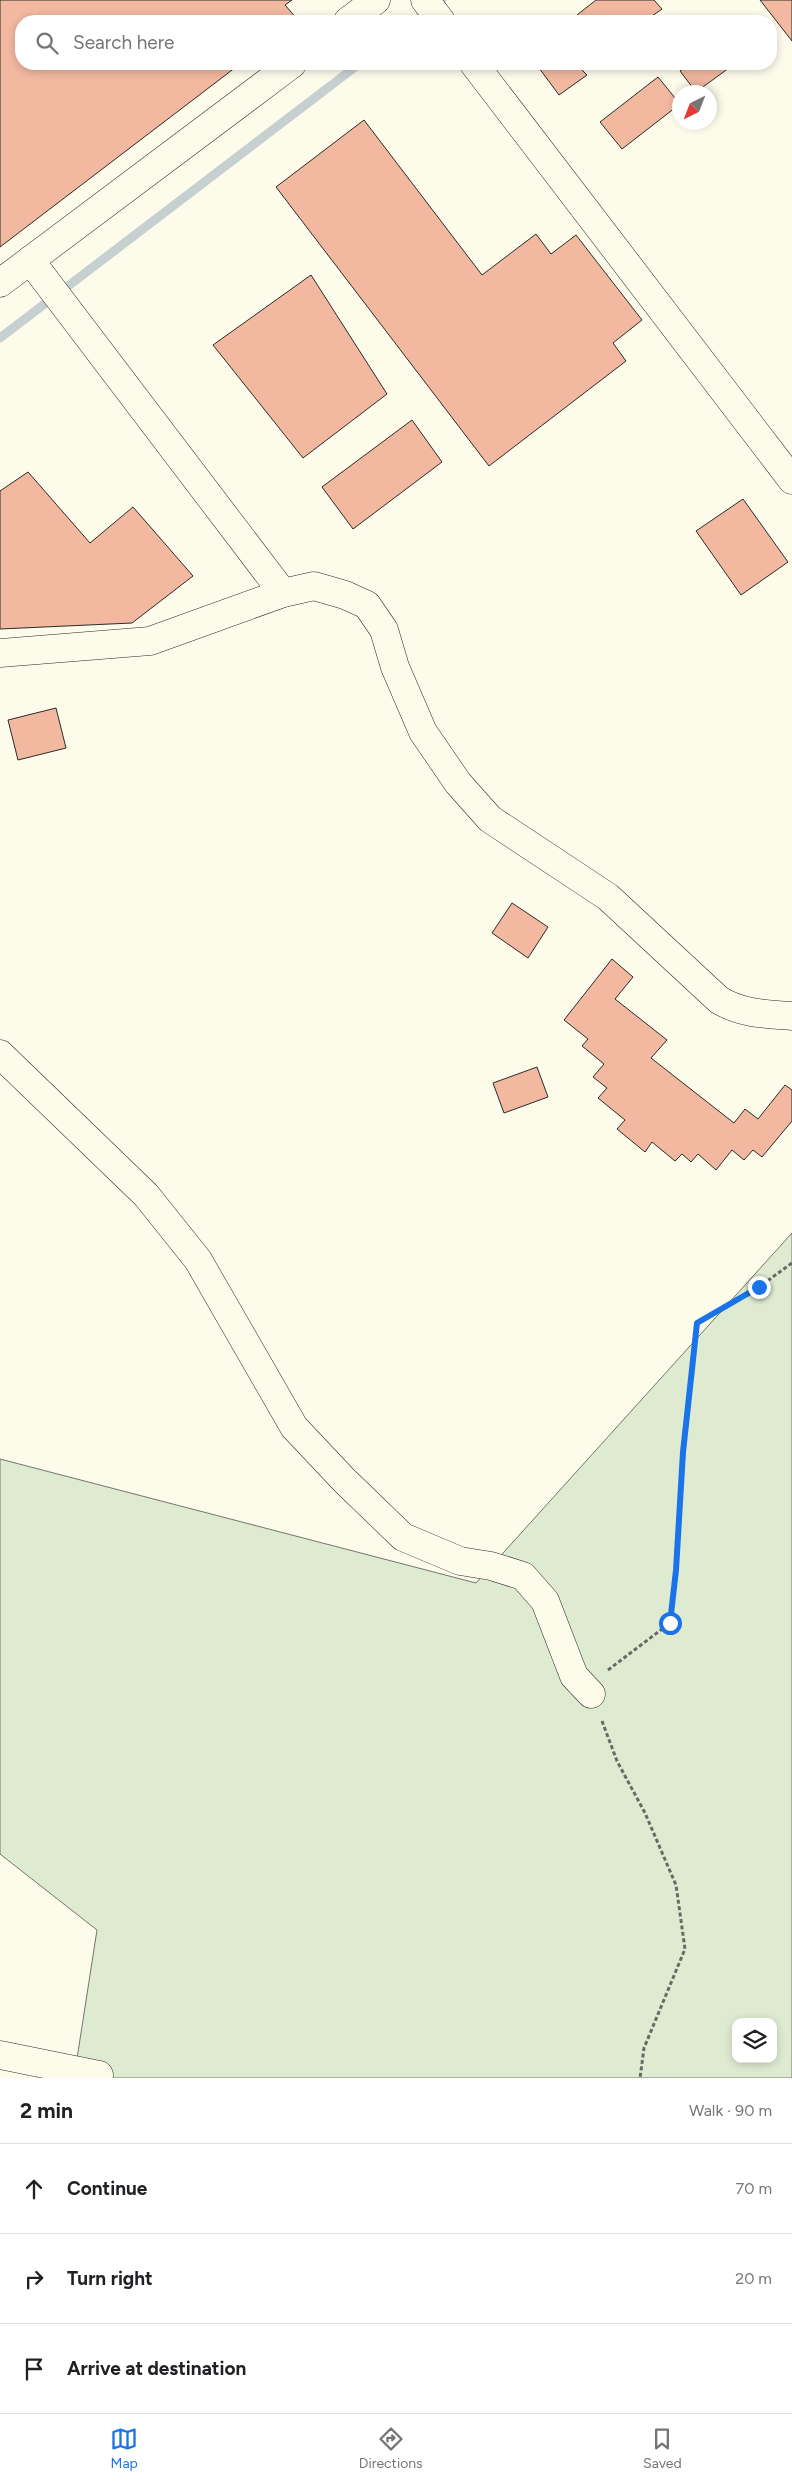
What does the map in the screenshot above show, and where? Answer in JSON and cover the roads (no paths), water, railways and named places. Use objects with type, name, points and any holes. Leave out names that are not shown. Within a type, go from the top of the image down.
[{"type":"main road","points":[[356,15],[376,0]]},
{"type":"main road","points":[[425,0],[436,15]]},
{"type":"main road","points":[[0,283],[284,70]]},
{"type":"main road","points":[[479,70],[792,480]]},
{"type":"main road","points":[[30,260],[283,593]]},
{"type":"main road","points":[[0,653],[150,641],[283,593],[314,586],[345,595],[366,605],[384,630],[395,666],[423,732],[458,783],[490,819],[608,897],[719,1000],[733,1008],[752,1013],[792,1016]]},
{"type":"main road","points":[[0,1054],[152,1202],[198,1260],[294,1426],[344,1480],[403,1537],[460,1561],[491,1566],[523,1576],[545,1601],[574,1676],[591,1694]]},
{"type":"main road","points":[[0,2055],[99,2075]]},
{"type":"waterway","points":[[423,15],[442,0]]},
{"type":"waterway","points":[[0,338],[351,70]]}]
